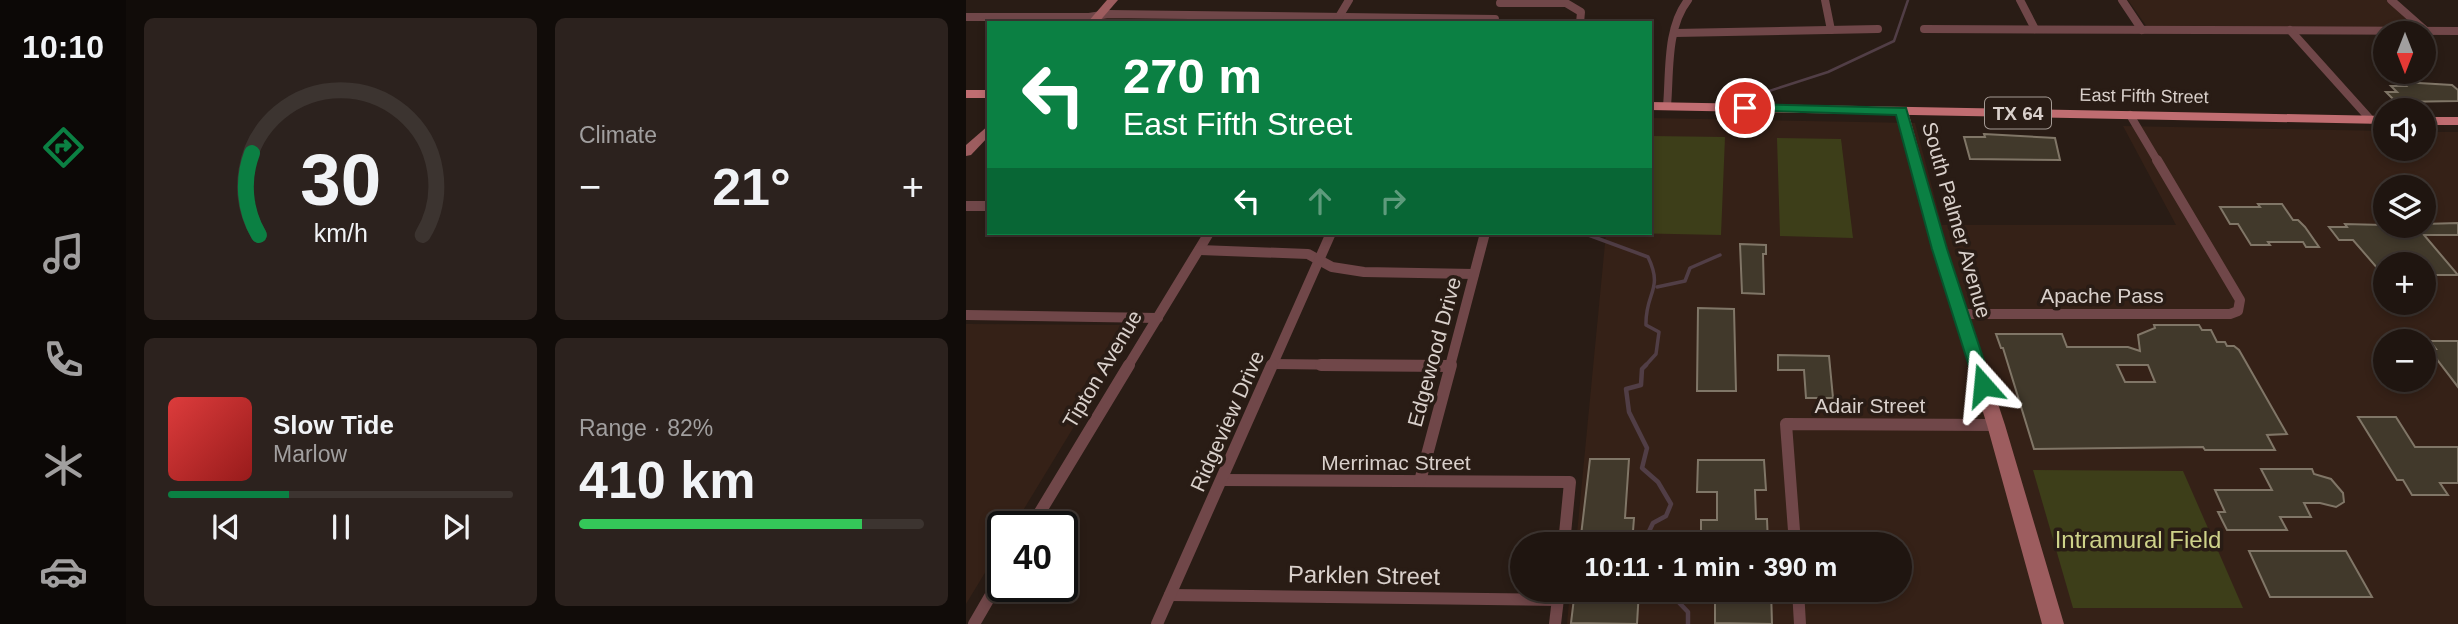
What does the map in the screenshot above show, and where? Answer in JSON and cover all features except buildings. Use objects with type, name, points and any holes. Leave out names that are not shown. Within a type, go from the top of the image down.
[{"type":"main road","points":[[966,94],[987,94]]},
{"type":"main road","name":"East Fifth Street","points":[[1652,106],[2373,119]]},
{"type":"main road","points":[[2436,121],[2458,121]]},
{"type":"street","points":[[1095,19],[1113,0]]},
{"type":"street","points":[[1337,20],[1349,0]]},
{"type":"street","points":[[1667,106],[1680,7],[1688,0]]},
{"type":"street","points":[[1825,0],[1831,30]]},
{"type":"street","points":[[2020,0],[2035,29]]},
{"type":"street","points":[[2122,0],[2142,30]]},
{"type":"street","points":[[2391,0],[2415,21]]},
{"type":"street","points":[[966,17],[1095,19],[1108,14],[1494,21],[1500,2],[1566,4],[1581,12],[1580,21]]},
{"type":"street","points":[[1675,33],[1878,29]]},
{"type":"street","points":[[1924,29],[2373,31]]},
{"type":"street","points":[[2290,30],[2370,119]]},
{"type":"street","points":[[2436,31],[2458,32]]},
{"type":"street","name":"South Palmer Avenue","points":[[1902,111],[1934,231],[1996,425],[2053,624]]},
{"type":"street","name":"Apache Pass","points":[[1960,314],[2230,314],[2241,308],[2239,300],[2130,115]]},
{"type":"street","points":[[966,152],[987,131]]},
{"type":"street","points":[[966,206],[987,206]]},
{"type":"street","name":"Tipton Avenue","points":[[1041,511],[1208,235]]},
{"type":"street","name":"Ridgeview Drive","points":[[1157,624],[1330,235]]},
{"type":"street","name":"Edgewood Drive","points":[[1420,481],[1484,235]]},
{"type":"street","points":[[1200,250],[1308,254],[1332,267],[1364,272],[1474,274]]},
{"type":"street","points":[[966,315],[1158,318]]},
{"type":"street","points":[[1272,364],[1450,366]]},
{"type":"street","name":"Adair Street","points":[[1794,532],[1786,424],[1996,425]]},
{"type":"street","name":"Merrimac Street","points":[[1223,480],[1570,482],[1565,532]]},
{"type":"street","name":"Parklen Street","points":[[1170,596],[1510,595]]},
{"type":"street","points":[[974,624],[987,602]]},
{"type":"street","points":[[1555,624],[1558,602]]},
{"type":"street","points":[[1799,602],[1800,624]]},
{"type":"shaded area","points":[[2128,0],[2386,0],[2409,21],[2373,21],[2373,28],[2147,27]]},
{"type":"shaded area","points":[[1652,118],[1915,123],[1942,225],[2176,225],[2123,126],[2373,131],[2373,161],[2436,161],[2436,132],[2458,132],[2458,624],[1567,624],[1569,602],[1912,602],[1912,532],[1577,532],[1606,235],[1652,235]]},
{"type":"shaded area","points":[[966,324],[1121,325],[1132,331],[1023,511],[987,511],[987,569],[966,604]]},
{"type":"green space","points":[[1652,136],[1725,137],[1721,235],[1652,234]]},
{"type":"green space","points":[[1777,138],[1841,139],[1853,238],[1780,236]]},
{"type":"green space","name":"Intramural Field","points":[[2033,470],[2183,471],[2243,608],[2073,608]]},
{"type":"waterway","points":[[1762,98],[1763,93],[1828,72],[1894,41],[1908,0]]},
{"type":"waterway","points":[[1588,235],[1648,257],[1654,284],[1646,314],[1646,325],[1659,332],[1656,354],[1645,366]]},
{"type":"waterway","points":[[1657,287],[1685,281],[1690,268],[1720,255]]},
{"type":"waterway","points":[[1645,366],[1642,369],[1641,385],[1626,389],[1629,412],[1647,448],[1642,468],[1658,482],[1671,504],[1666,516],[1653,523],[1649,532]]},
{"type":"waterway","points":[[1678,602],[1688,612],[1688,624]]},
{"type":"route","points":[[1745,108],[1902,111],[1939,249],[1983,385]]}]
